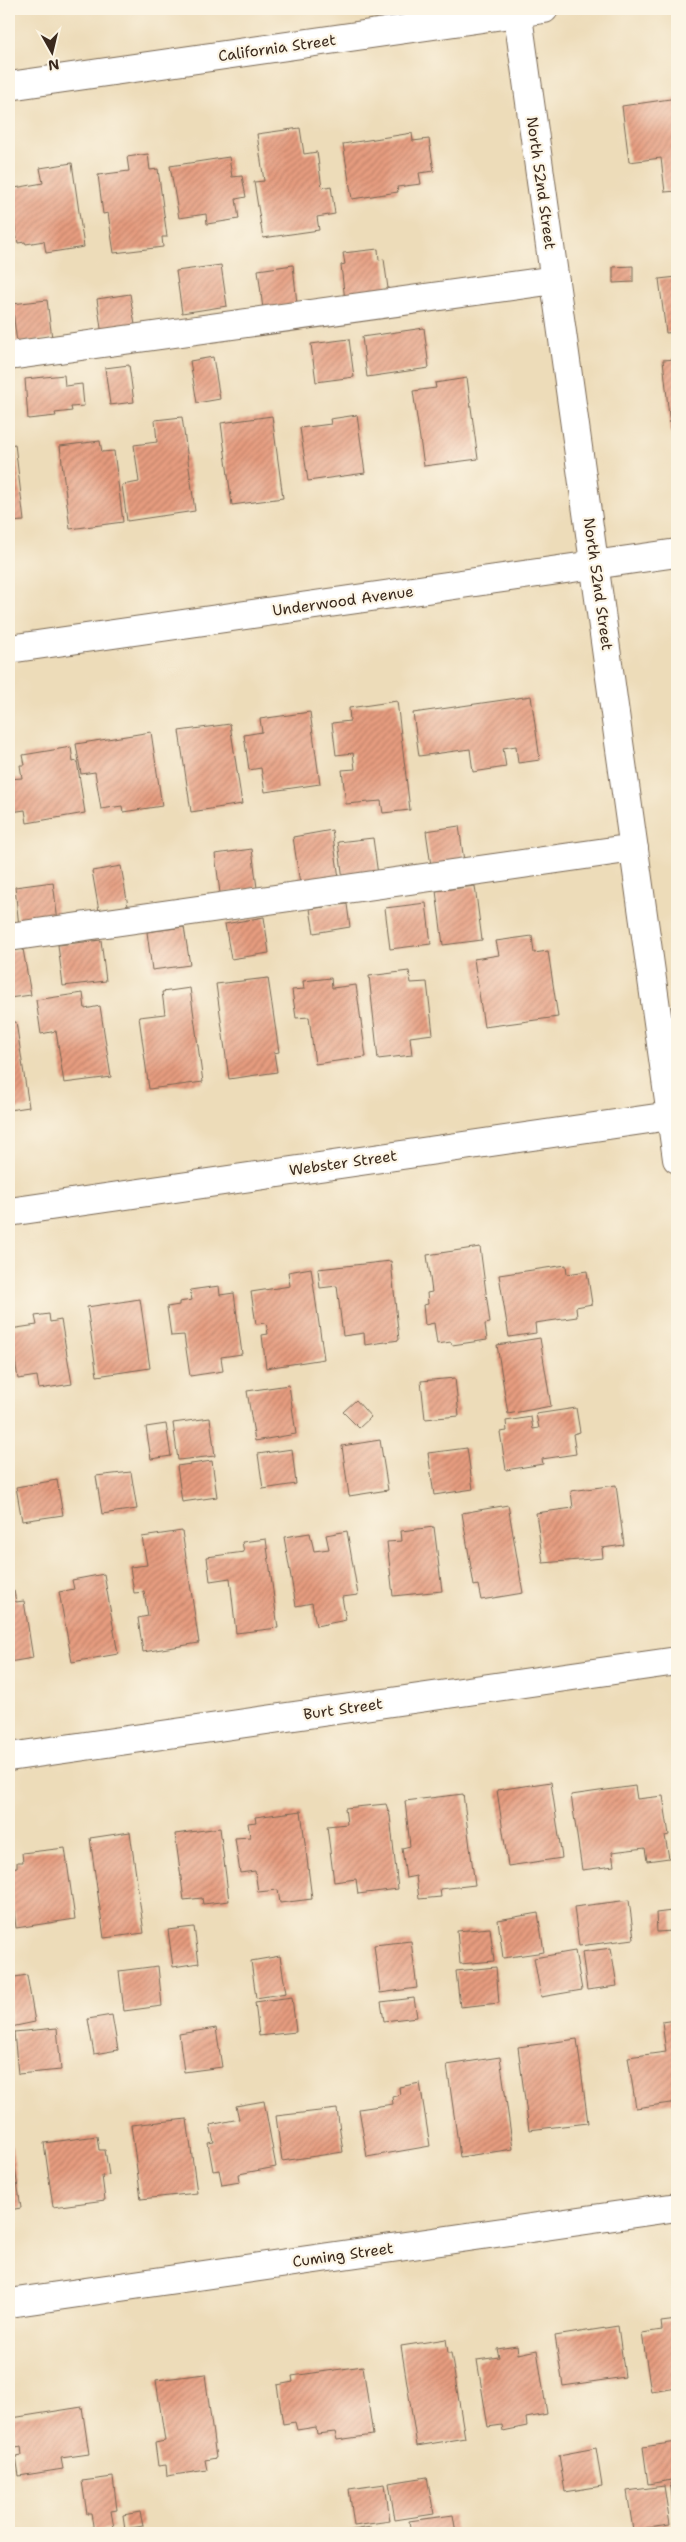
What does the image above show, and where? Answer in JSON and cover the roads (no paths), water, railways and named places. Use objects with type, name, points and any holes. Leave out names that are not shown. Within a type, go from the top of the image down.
[{"type":"street","name":"California Street","points":[[9,86],[517,11],[544,9]]},
{"type":"street","name":"North 52nd Street","points":[[517,11],[634,848],[674,1115],[677,1160]]},
{"type":"street","points":[[9,356],[555,280]]},
{"type":"street","name":"Underwood Avenue","points":[[9,649],[677,553]]},
{"type":"street","points":[[9,937],[634,848]]},
{"type":"street","name":"Webster Street","points":[[9,1212],[674,1115]]},
{"type":"street","name":"Burt Street","points":[[9,1758],[677,1661]]},
{"type":"street","name":"Cuming Street","points":[[9,2303],[677,2207]]}]
